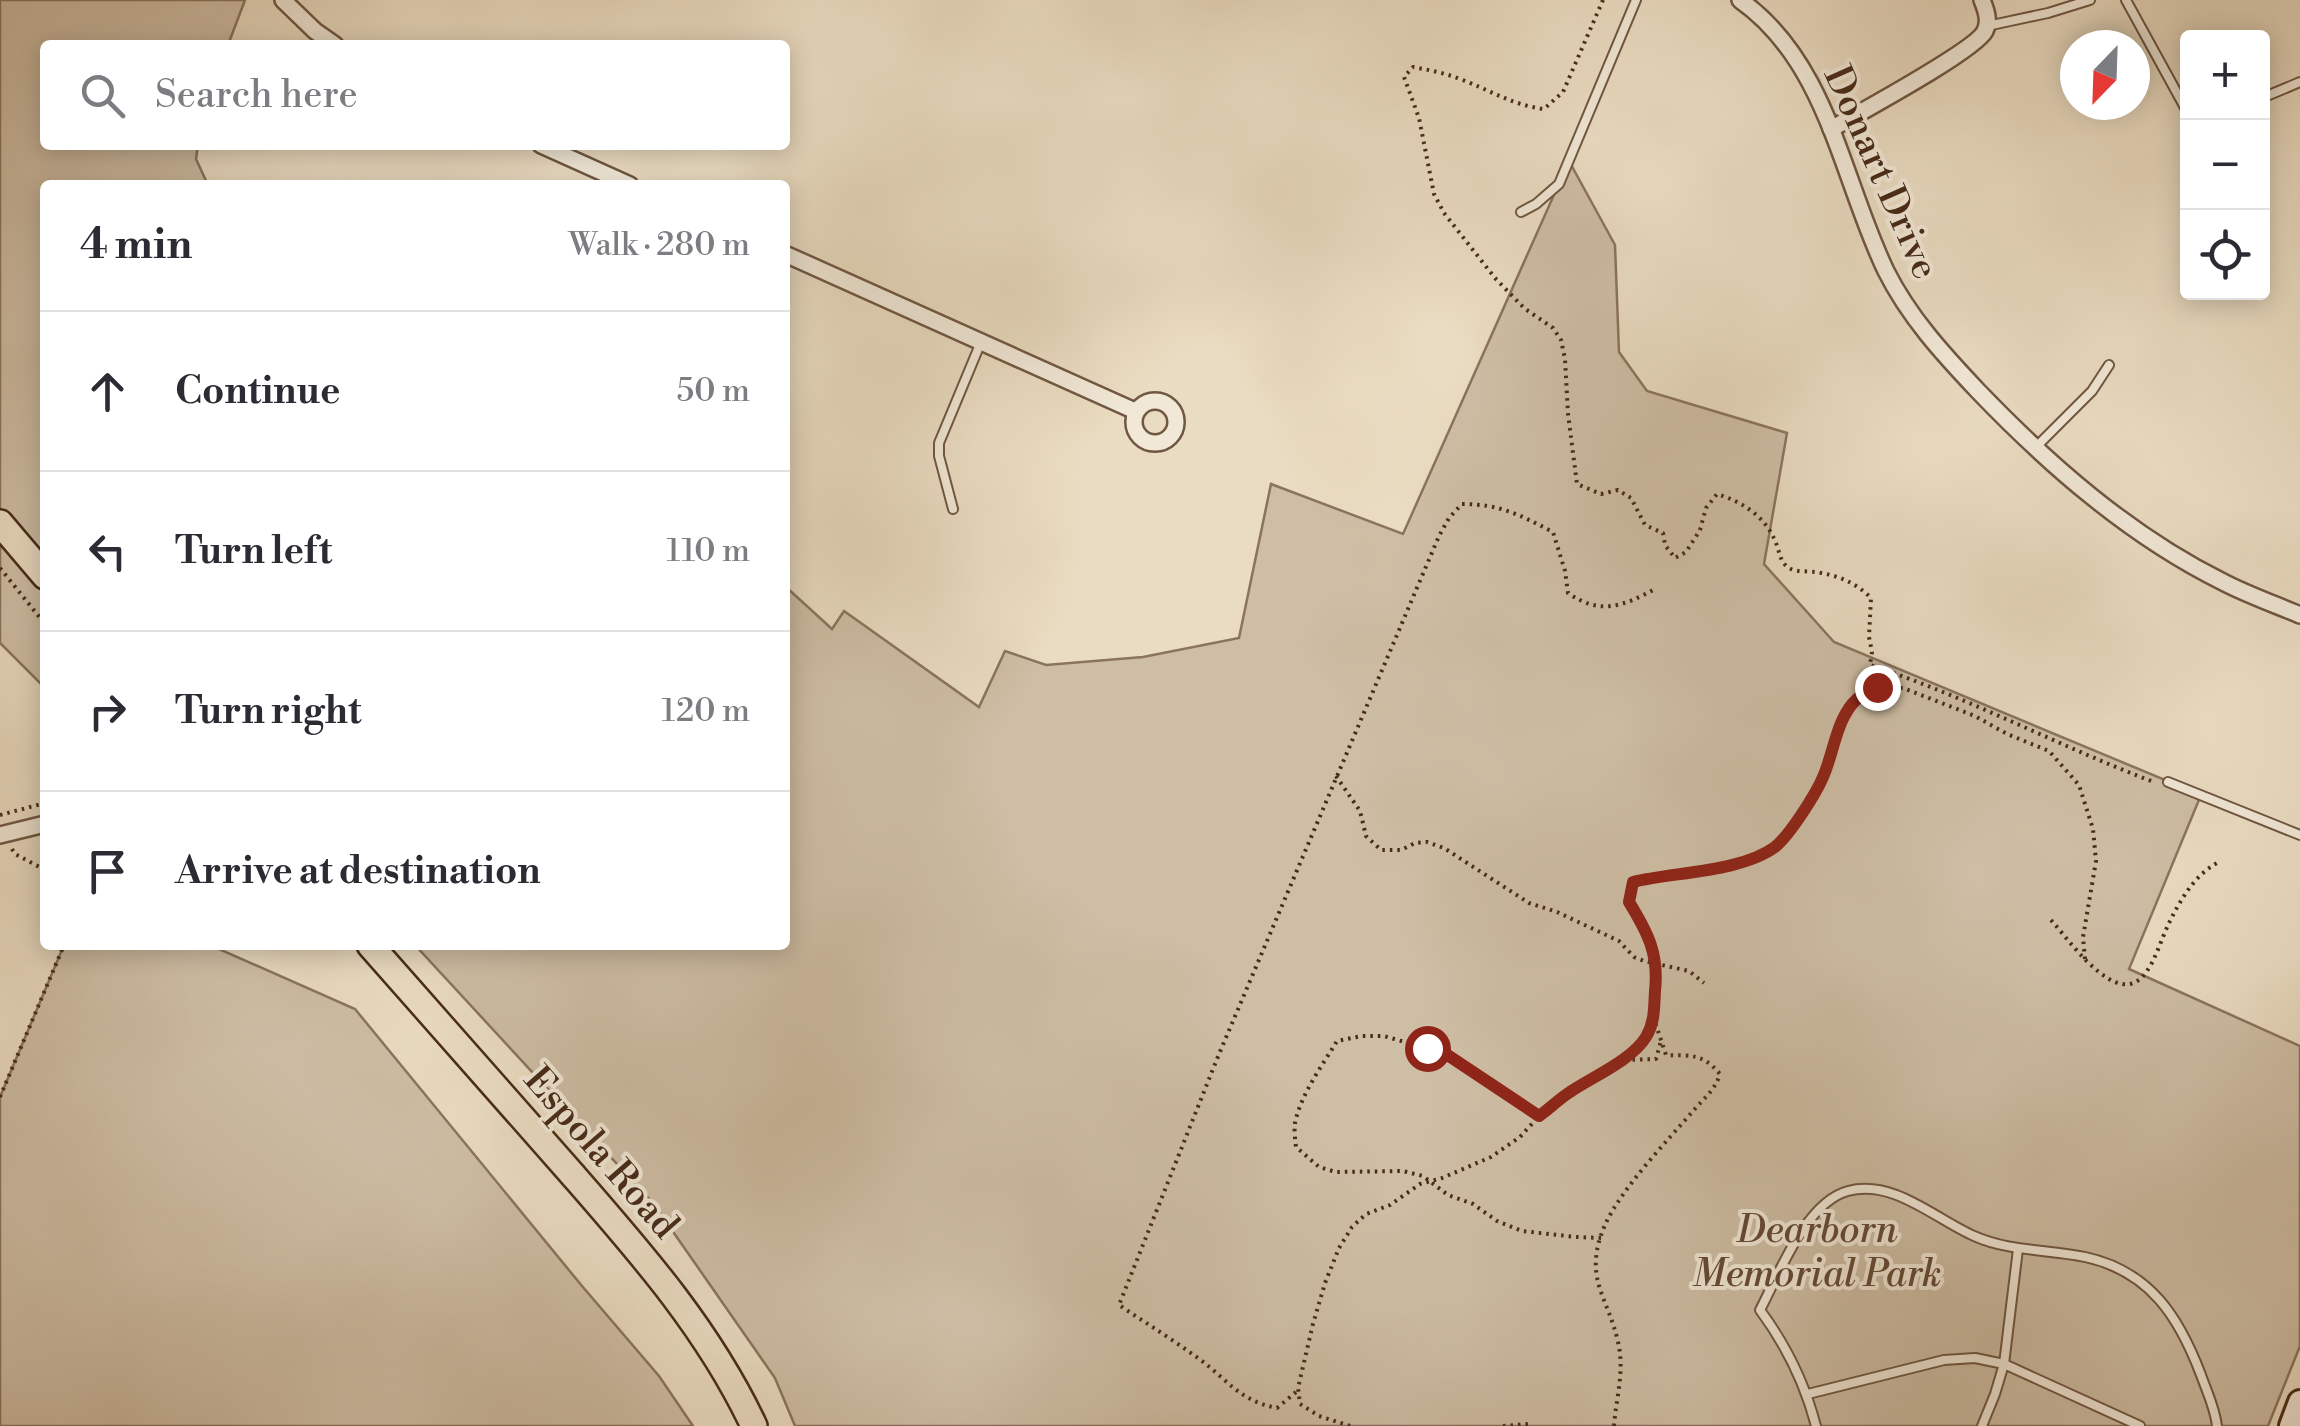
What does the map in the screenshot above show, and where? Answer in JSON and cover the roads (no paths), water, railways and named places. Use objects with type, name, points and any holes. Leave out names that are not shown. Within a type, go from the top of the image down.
[{"type":"main road","points":[[0,524],[40,570]]},
{"type":"main road","name":"Espola Road","points":[[374,950],[670,1288],[711,1346],[754,1426]]},
{"type":"street","points":[[283,0],[328,40]]},
{"type":"street","name":"Donart Drive","points":[[1740,0],[1771,27],[1802,70],[1831,128],[1871,238],[1902,299],[1947,358],[2035,448],[2091,496],[2180,558],[2226,584],[2300,615]]},
{"type":"street","points":[[1831,128],[1978,41],[1988,21],[1982,0]]},
{"type":"street","points":[[552,150],[619,180]]},
{"type":"street","points":[[790,256],[1135,411]]},
{"type":"street","points":[[2,834],[40,825]]},
{"type":"street","points":[[2291,1426],[2300,1402]]},
{"type":"lane","points":[[1521,212],[1559,184],[1636,0]]},
{"type":"lane","points":[[1986,26],[2090,0]]},
{"type":"lane","points":[[2126,0],[2180,99]]},
{"type":"lane","points":[[2270,95],[2300,82]]},
{"type":"lane","points":[[953,508],[939,443],[981,342]]},
{"type":"lane","points":[[2035,448],[2092,390],[2109,365]]},
{"type":"lane","points":[[2168,782],[2300,835]]},
{"type":"lane","points":[[1816,1426],[1808,1394],[1776,1331],[1760,1310],[1801,1229],[1846,1192],[1875,1189],[1902,1198],[1995,1244],[2081,1256],[2110,1264],[2140,1280],[2169,1310],[2194,1358],[2217,1426]]},
{"type":"lane","points":[[1982,1426],[2004,1364],[2018,1249]]},
{"type":"lane","points":[[1808,1394],[1944,1360],[1975,1358],[2004,1364],[2140,1426]]},
{"type":"park label","name":"Dearborn Memorial Park","points":[[1817,1251]]}]
